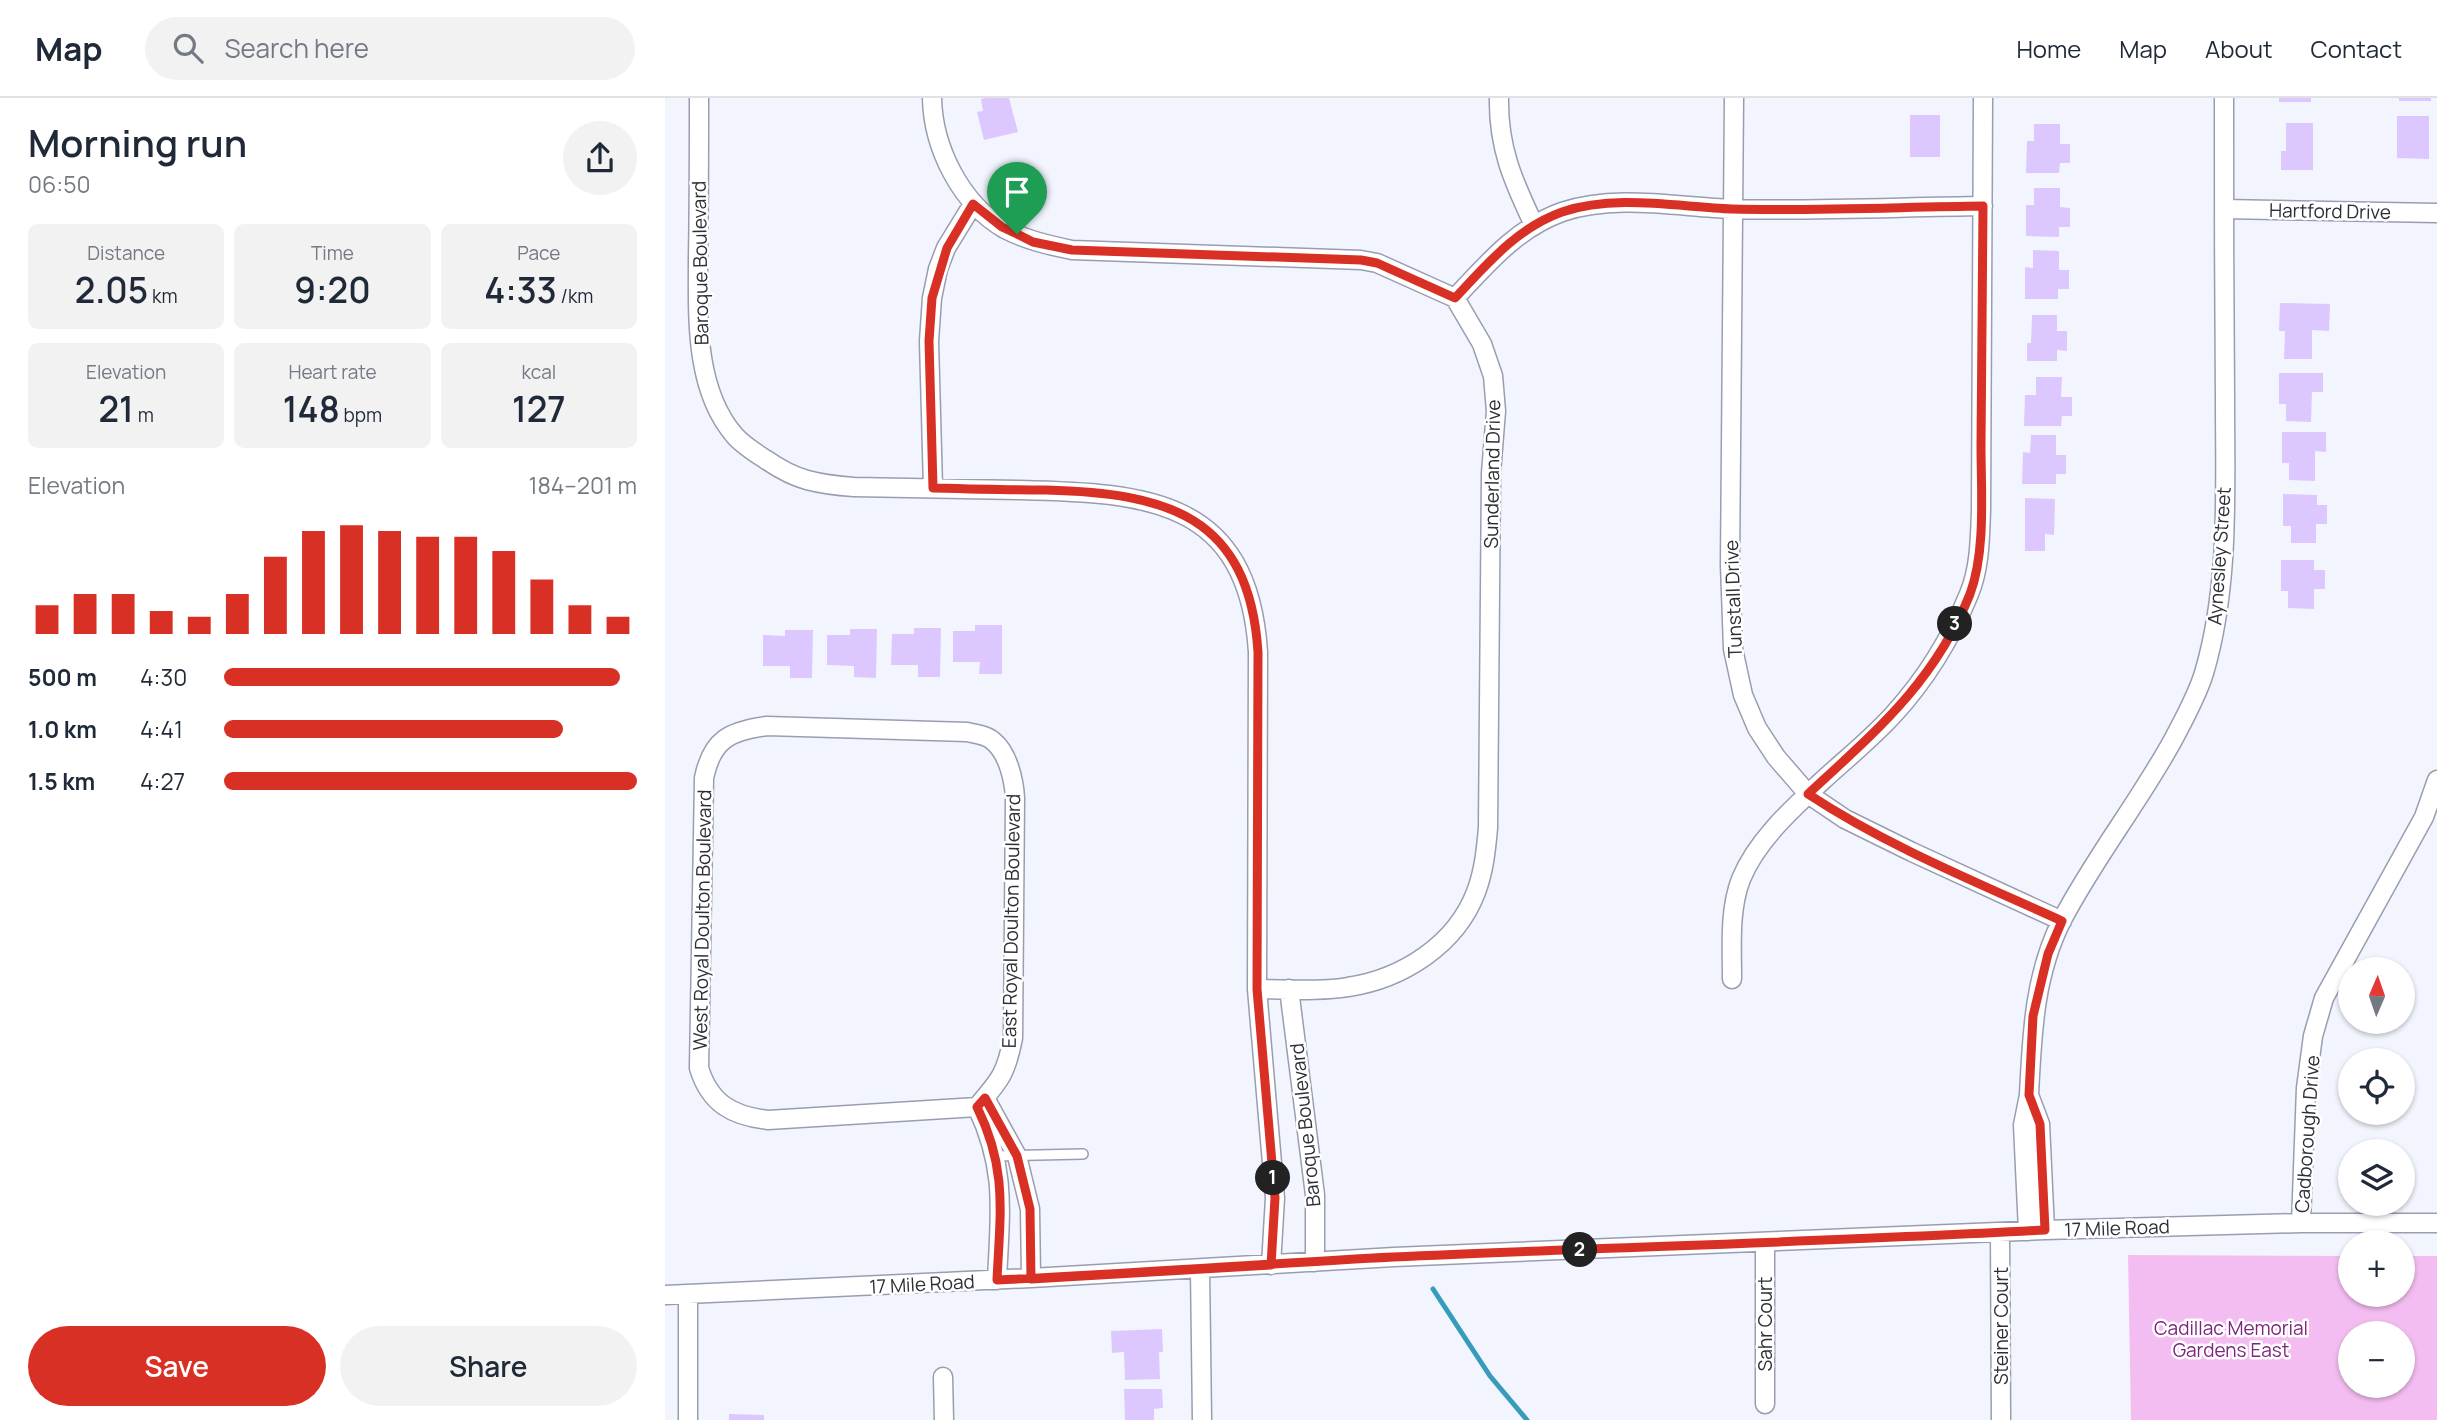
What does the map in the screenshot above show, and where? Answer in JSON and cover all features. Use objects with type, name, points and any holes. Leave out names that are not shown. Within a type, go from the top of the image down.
[{"type":"street","name":"Baroque Boulevard","points":[[699,98],[698,312],[702,361],[712,395],[736,437],[778,468],[806,480],[855,487],[1092,491],[1151,501],[1182,513],[1196,522],[1213,536],[1234,562],[1249,594],[1257,623],[1257,989],[1275,1198],[1271,1265]]},
{"type":"street","points":[[932,98],[934,129],[940,148],[973,204],[1002,227],[1033,242],[1072,250],[1361,260],[1377,263],[1455,298],[1512,240],[1534,225],[1562,212],[1609,203],[1733,209],[1983,206]]},
{"type":"street","points":[[1499,98],[1507,165],[1534,225]]},
{"type":"street","name":"Tunstall Drive","points":[[1734,98],[1730,565],[1733,649],[1743,695],[1757,727],[1776,757],[1808,794],[1845,819],[2062,921]]},
{"type":"street","points":[[1732,979],[1733,923],[1741,880],[1752,855],[1808,794],[1891,717],[1913,691],[1950,635],[1970,593],[1977,558],[1981,510],[1983,98]]},
{"type":"street","name":"Aynesley Street","points":[[2036,1231],[2023,1125],[2029,1095],[2033,1016],[2046,963],[2062,921],[2183,721],[2203,675],[2212,638],[2220,583],[2225,500],[2224,98]]},
{"type":"street","points":[[933,488],[929,341],[932,298],[947,248],[973,204]]},
{"type":"street","name":"Hartford Drive","points":[[2224,209],[2437,213]]},
{"type":"street","name":"Sunderland Drive","points":[[1257,989],[1347,988],[1397,973],[1436,948],[1461,919],[1476,893],[1485,860],[1488,828],[1492,473],[1496,411],[1493,376],[1487,356],[1455,298]]},
{"type":"street","name":"East Royal Doulton Boulevard","points":[[719,743],[732,733],[767,726],[954,730],[993,741],[1008,766],[1014,785],[1013,1038],[1004,1073],[981,1102]]},
{"type":"street","name":"West Royal Doulton Boulevard","points":[[719,743],[707,765],[703,792],[699,1068],[704,1084],[713,1098],[730,1110],[747,1117],[768,1120],[981,1102]]},
{"type":"street","name":"Cadborough Drive","points":[[2301,1223],[2307,1088],[2313,1036],[2325,998],[2431,820],[2437,780]]},
{"type":"street","name":"Baroque Boulevard","points":[[1289,989],[1315,1195],[1315,1262]]},
{"type":"street","points":[[981,1102],[1017,1156],[1030,1209],[1031,1279]]},
{"type":"street","points":[[981,1102],[999,1174],[997,1280]]},
{"type":"street","name":"17 Mile Road","points":[[665,1295],[1031,1279],[1315,1262],[2036,1231],[2301,1223],[2437,1223]]},
{"type":"street","name":"Steiner Court","points":[[2000,1233],[2001,1420]]},
{"type":"street","name":"Sahr Court","points":[[1765,1243],[1765,1404]]},
{"type":"street","points":[[1200,1269],[1202,1420]]},
{"type":"street","points":[[688,1294],[688,1420]]},
{"type":"street","points":[[943,1377],[944,1420]]},
{"type":"lane","points":[[996,1156],[1083,1154]]},
{"type":"green space","name":"Cadillac Memorial Gardens East","points":[[2128,1255],[2338,1256],[2338,1307],[2415,1307],[2415,1256],[2437,1256],[2437,1420],[2131,1420]]},
{"type":"building","points":[[1009,98],[1018,132],[984,140],[977,112],[983,111],[981,99]]},
{"type":"building","points":[[2279,98],[2311,98],[2311,102],[2279,102]]},
{"type":"building","points":[[2399,98],[2431,98],[2431,101],[2399,101]]},
{"type":"building","points":[[1910,115],[1940,115],[1940,157],[1910,157]]},
{"type":"building","points":[[2397,116],[2429,116],[2429,159],[2397,158]]},
{"type":"building","points":[[2286,123],[2313,123],[2313,170],[2281,170],[2281,151],[2286,151]]},
{"type":"building","points":[[2034,124],[2060,124],[2060,144],[2070,144],[2070,163],[2060,163],[2059,173],[2026,173],[2027,141],[2034,141]]},
{"type":"building","points":[[2034,188],[2060,188],[2060,207],[2070,208],[2070,227],[2059,227],[2059,237],[2026,236],[2026,205],[2034,205]]},
{"type":"building","points":[[2033,250],[2059,251],[2059,270],[2069,270],[2069,289],[2058,289],[2058,299],[2025,299],[2025,267],[2033,268]]},
{"type":"building","points":[[2280,303],[2330,304],[2329,331],[2312,330],[2312,359],[2284,359],[2285,331],[2279,331]]},
{"type":"building","points":[[2032,315],[2057,315],[2057,331],[2067,331],[2067,351],[2057,350],[2057,361],[2027,361]]},
{"type":"building","points":[[2279,373],[2323,373],[2323,392],[2312,392],[2311,422],[2286,421],[2286,404],[2279,404]]},
{"type":"building","points":[[2036,377],[2062,377],[2061,397],[2072,397],[2072,416],[2062,416],[2061,426],[2024,426],[2025,395],[2036,395]]},
{"type":"building","points":[[2282,432],[2326,432],[2326,452],[2315,451],[2315,481],[2289,480],[2289,463],[2282,463]]},
{"type":"building","points":[[2031,435],[2056,435],[2056,455],[2066,455],[2066,474],[2056,474],[2056,484],[2022,484],[2023,452],[2030,453]]},
{"type":"building","points":[[2283,494],[2317,495],[2317,505],[2327,505],[2327,524],[2316,524],[2316,543],[2291,543],[2291,526],[2283,526]]},
{"type":"building","points":[[2025,498],[2055,499],[2054,535],[2045,534],[2045,551],[2025,551]]},
{"type":"building","points":[[2281,560],[2314,560],[2314,570],[2325,570],[2325,589],[2314,589],[2314,609],[2288,608],[2288,591],[2281,591]]},
{"type":"building","points":[[975,625],[1002,625],[1002,674],[979,674],[980,662],[953,662],[953,631],[975,631]]},
{"type":"building","points":[[914,628],[941,628],[940,677],[918,677],[918,665],[891,665],[892,634],[914,634]]},
{"type":"building","points":[[850,629],[877,629],[876,678],[854,677],[854,666],[827,665],[827,635],[850,635]]},
{"type":"building","points":[[785,630],[813,630],[812,678],[790,678],[790,666],[763,666],[763,635],[785,636]]},
{"type":"building","points":[[1162,1329],[1160,1379],[1125,1380],[1124,1352],[1112,1353],[1111,1331]]},
{"type":"building","points":[[1124,1389],[1162,1389],[1163,1408],[1154,1409],[1154,1420],[1125,1420]]},
{"type":"building","points":[[729,1414],[764,1415],[764,1420],[729,1420]]},
{"type":"waterway","points":[[1433,1289],[1490,1376],[1527,1420]]},
{"type":"route","points":[[1017,234],[1002,227],[973,204],[947,248],[938,270],[932,298],[929,341],[933,488],[1092,491],[1131,496],[1182,513],[1213,536],[1234,562],[1249,594],[1257,623],[1257,989],[1275,1198],[1271,1265],[1031,1279],[1030,1209],[1017,1156],[985,1098],[977,1107],[989,1131],[999,1174],[997,1280],[1031,1279],[1200,1269],[1271,1265],[1394,1257],[2045,1230],[2040,1124],[2029,1095],[2033,1016],[2048,954],[2062,921],[1845,819],[1808,794],[1891,717],[1913,691],[1950,635],[1970,593],[1980,539],[1981,510],[1983,206],[1733,209],[1609,203],[1585,206],[1562,212],[1534,225],[1512,240],[1455,298],[1377,263],[1361,260],[1072,250],[1033,242],[1017,234]]}]
